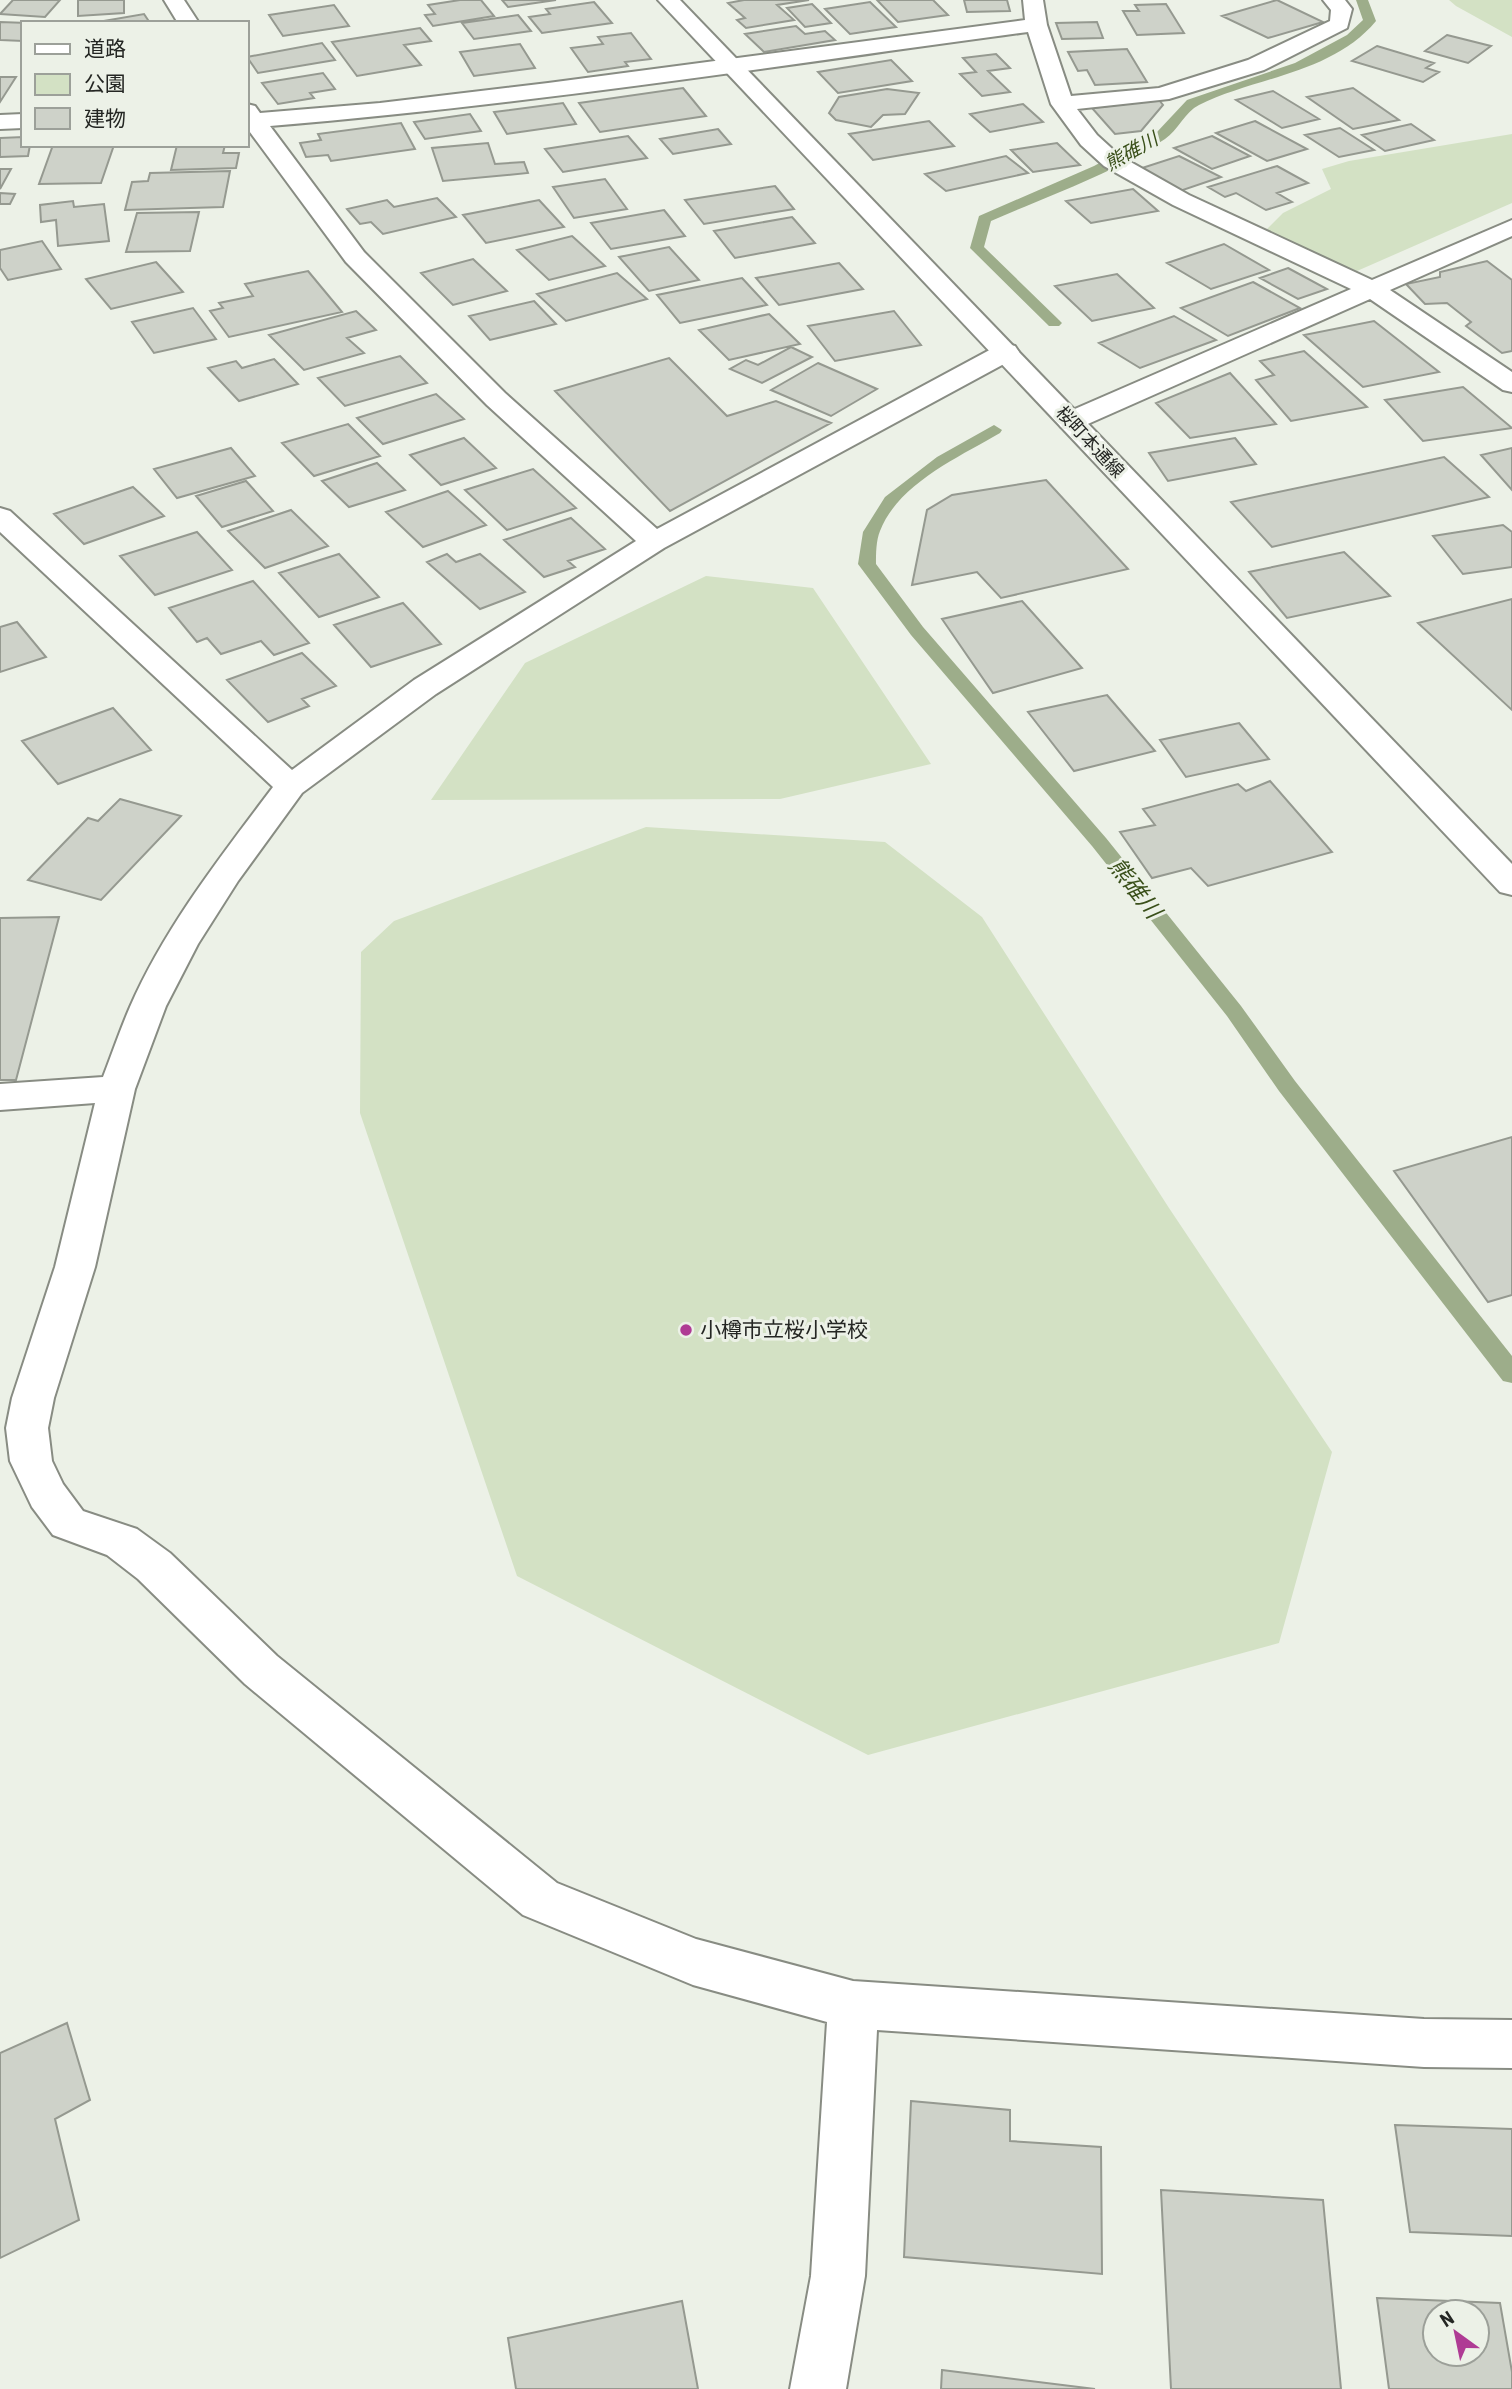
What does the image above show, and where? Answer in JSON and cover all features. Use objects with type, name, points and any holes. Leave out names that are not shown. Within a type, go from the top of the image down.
[{"type":"street","points":[[174,0],[188,21]]},
{"type":"street","name":"桜町本通線","points":[[668,0],[1510,879]]},
{"type":"street","points":[[1033,0],[1036,25],[1062,104],[1089,140],[1112,161],[1181,200],[1374,290],[1512,384]]},
{"type":"street","points":[[1062,104],[1161,94],[1256,65],[1340,24],[1342,9],[1333,0]]},
{"type":"street","points":[[249,118],[393,109],[1036,25]]},
{"type":"street","points":[[249,118],[355,257],[496,400],[654,542]]},
{"type":"street","points":[[0,122],[21,121]]},
{"type":"street","points":[[1071,421],[1512,228]]},
{"type":"street","points":[[1006,352],[654,542],[425,687],[291,786],[225,875],[181,944],[148,1006],[117,1090],[75,1267],[33,1398],[27,1428],[31,1461],[47,1496],[68,1523],[122,1542],[154,1566],[261,1670],[540,1899],[694,1962],[853,2005],[1424,2043],[1512,2044]]},
{"type":"street","points":[[0,517],[291,786]]},
{"type":"street","points":[[0,1097],[117,1090]]},
{"type":"street","points":[[818,2389],[838,2276],[853,2005]]},
{"type":"green space","points":[[1449,0],[1512,0],[1512,37],[1456,6]]},
{"type":"green space","points":[[1512,134],[1512,203],[1357,271],[1285,242],[1267,229],[1283,213],[1331,189],[1322,169],[1349,161]]},
{"type":"green space","points":[[706,576],[813,588],[931,764],[780,799],[431,800],[525,663]]},
{"type":"green space","points":[[646,827],[885,842],[982,917],[1169,1208],[1332,1452],[1279,1643],[868,1755],[517,1576],[360,1113],[361,952],[394,921]]},
{"type":"building","points":[[13,0],[60,0],[45,17],[0,14]]},
{"type":"building","points":[[78,0],[124,0],[124,13],[78,16]]},
{"type":"building","points":[[481,0],[494,16],[433,26],[425,15],[435,14],[428,5]]},
{"type":"building","points":[[502,0],[556,0],[508,7]]},
{"type":"building","points":[[744,0],[809,0],[777,5],[794,20],[746,28],[737,20],[745,18],[728,3]]},
{"type":"building","points":[[877,0],[933,0],[948,15],[898,22]]},
{"type":"building","points":[[964,0],[1007,0],[1010,11],[967,12]]},
{"type":"building","points":[[1277,0],[1323,22],[1268,38],[1222,16]]},
{"type":"building","points":[[594,2],[612,23],[542,33],[529,17],[550,14],[546,9]]},
{"type":"building","points":[[870,2],[896,27],[850,34],[825,9]]},
{"type":"building","points":[[812,4],[831,23],[805,27],[787,8]]},
{"type":"building","points":[[1166,4],[1184,33],[1137,35],[1123,11],[1139,11],[1135,5]]},
{"type":"building","points":[[334,5],[349,26],[283,36],[269,15]]},
{"type":"building","points":[[144,14],[149,21],[104,21]]},
{"type":"building","points":[[518,15],[531,31],[474,39],[462,23]]},
{"type":"building","points":[[0,22],[21,23],[21,41],[0,40]]},
{"type":"building","points":[[1097,22],[1103,38],[1062,39],[1056,23]]},
{"type":"building","points":[[796,26],[805,34],[825,31],[835,40],[764,52],[745,34]]},
{"type":"building","points":[[420,28],[431,41],[404,45],[421,65],[357,76],[332,42]]},
{"type":"building","points":[[631,33],[651,59],[625,62],[628,66],[588,72],[571,48],[603,44],[598,37]]},
{"type":"building","points":[[1447,35],[1491,46],[1468,63],[1425,51]]},
{"type":"building","points":[[322,43],[335,60],[258,73],[248,57]]},
{"type":"building","points":[[520,44],[535,68],[474,76],[460,52]]},
{"type":"building","points":[[1377,46],[1434,63],[1426,68],[1439,72],[1423,82],[1352,61]]},
{"type":"building","points":[[1127,49],[1147,82],[1095,85],[1087,70],[1078,71],[1068,52]]},
{"type":"building","points":[[996,54],[1010,68],[988,71],[1010,92],[982,96],[960,74],[976,72],[963,58]]},
{"type":"building","points":[[891,60],[912,81],[838,93],[818,72]]},
{"type":"building","points":[[323,73],[335,89],[310,93],[314,98],[278,104],[262,83]]},
{"type":"building","points":[[0,77],[16,77],[0,102]]},
{"type":"building","points":[[683,88],[706,116],[600,132],[579,103]]},
{"type":"building","points":[[1353,88],[1399,120],[1353,129],[1307,97]]},
{"type":"building","points":[[887,89],[919,93],[905,114],[883,115],[871,127],[836,120],[829,113],[839,97]]},
{"type":"building","points":[[1273,91],[1319,119],[1282,128],[1236,100]]},
{"type":"building","points":[[1159,100],[1163,105],[1141,131],[1115,134],[1092,108]]},
{"type":"building","points":[[563,103],[576,124],[507,134],[494,112]]},
{"type":"building","points":[[1023,104],[1043,122],[990,132],[970,114]]},
{"type":"building","points":[[470,114],[481,131],[425,139],[414,122]]},
{"type":"building","points":[[929,121],[954,146],[873,160],[849,134]]},
{"type":"building","points":[[1255,121],[1307,149],[1267,161],[1216,133]]},
{"type":"building","points":[[401,123],[415,149],[331,161],[328,155],[306,157],[300,143],[321,140],[318,134]]},
{"type":"building","points":[[1411,124],[1434,140],[1385,151],[1362,135]]},
{"type":"building","points":[[1340,128],[1374,150],[1339,157],[1305,135]]},
{"type":"building","points":[[718,129],[731,144],[673,154],[660,139]]},
{"type":"building","points":[[628,136],[647,158],[563,172],[545,149]]},
{"type":"building","points":[[1212,136],[1250,156],[1212,169],[1174,148]]},
{"type":"building","points":[[21,137],[21,147],[30,147],[28,156],[0,157],[0,138]]},
{"type":"building","points":[[488,143],[495,164],[524,162],[528,173],[443,181],[432,148]]},
{"type":"building","points":[[1057,143],[1080,165],[1033,172],[1011,150]]},
{"type":"building","points":[[52,147],[113,147],[101,183],[39,184]]},
{"type":"building","points":[[177,147],[224,147],[223,153],[239,153],[236,168],[171,170]]},
{"type":"building","points":[[1006,156],[1028,173],[946,191],[925,174]]},
{"type":"building","points":[[1179,156],[1221,177],[1180,191],[1139,169]]},
{"type":"building","points":[[1277,166],[1308,183],[1277,193],[1292,202],[1266,210],[1236,193],[1225,197],[1208,187]]},
{"type":"building","points":[[0,169],[11,169],[0,189]]},
{"type":"building","points":[[230,171],[223,207],[125,210],[132,182],[148,181],[150,173]]},
{"type":"building","points":[[605,179],[627,209],[574,218],[553,187]]},
{"type":"building","points":[[775,186],[794,209],[704,224],[685,200]]},
{"type":"building","points":[[1133,189],[1158,211],[1091,223],[1066,201]]},
{"type":"building","points":[[0,193],[15,194],[10,204],[0,204]]},
{"type":"building","points":[[437,198],[456,217],[383,234],[371,222],[360,224],[347,209],[387,200],[394,207]]},
{"type":"building","points":[[539,200],[564,227],[486,243],[463,215]]},
{"type":"building","points":[[73,201],[74,207],[104,204],[109,241],[58,246],[56,220],[41,222],[40,205]]},
{"type":"building","points":[[664,210],[685,236],[611,249],[591,223]]},
{"type":"building","points":[[199,212],[190,251],[126,252],[137,213]]},
{"type":"building","points":[[792,217],[815,243],[735,258],[714,231]]},
{"type":"building","points":[[572,236],[605,266],[549,280],[517,250]]},
{"type":"building","points":[[42,241],[61,269],[8,280],[0,268],[0,250]]},
{"type":"building","points":[[1224,244],[1269,270],[1211,289],[1167,263]]},
{"type":"building","points":[[669,247],[699,280],[649,291],[619,257]]},
{"type":"building","points":[[473,259],[507,291],[453,305],[421,273]]},
{"type":"building","points":[[1487,261],[1512,280],[1512,351],[1502,353],[1466,326],[1471,322],[1447,303],[1425,304],[1406,284],[1440,277],[1440,272]]},
{"type":"building","points":[[156,262],[183,292],[111,309],[86,279]]},
{"type":"building","points":[[839,263],[863,289],[779,305],[756,278]]},
{"type":"building","points":[[1288,268],[1327,289],[1298,299],[1260,278]]},
{"type":"building","points":[[308,271],[342,312],[229,337],[210,311],[223,308],[219,303],[253,296],[245,284]]},
{"type":"building","points":[[617,273],[647,299],[566,321],[537,294]]},
{"type":"building","points":[[1117,274],[1154,308],[1092,321],[1055,286]]},
{"type":"building","points":[[742,278],[767,305],[680,323],[657,295]]},
{"type":"building","points":[[1253,282],[1300,308],[1228,336],[1181,308]]},
{"type":"building","points":[[534,301],[556,324],[490,340],[469,316]]},
{"type":"building","points":[[193,308],[216,339],[154,353],[132,322]]},
{"type":"building","points":[[356,311],[376,330],[347,338],[364,353],[304,370],[269,335]]},
{"type":"building","points":[[894,311],[921,345],[835,361],[808,326]]},
{"type":"building","points":[[769,314],[800,344],[729,360],[699,330]]},
{"type":"building","points":[[1174,316],[1216,340],[1140,368],[1099,343]]},
{"type":"building","points":[[1374,321],[1439,372],[1363,387],[1304,335]]},
{"type":"building","points":[[791,347],[812,357],[762,383],[730,369],[746,360],[758,365]]},
{"type":"building","points":[[1304,351],[1367,407],[1291,421],[1256,380],[1274,375],[1260,361]]},
{"type":"building","points":[[400,356],[427,383],[345,406],[318,378]]},
{"type":"building","points":[[669,358],[727,416],[776,401],[831,423],[670,511],[555,391]]},
{"type":"building","points":[[274,359],[298,384],[239,401],[208,368],[236,361],[242,368]]},
{"type":"building","points":[[818,363],[877,389],[831,416],[771,390]]},
{"type":"building","points":[[1230,373],[1276,424],[1190,438],[1156,403]]},
{"type":"building","points":[[1463,387],[1512,428],[1423,441],[1385,400]]},
{"type":"building","points":[[436,394],[464,419],[383,444],[357,418]]},
{"type":"building","points":[[348,424],[380,456],[314,476],[282,443]]},
{"type":"building","points":[[464,438],[496,468],[441,485],[410,455]]},
{"type":"building","points":[[1235,438],[1256,464],[1168,481],[1149,453]]},
{"type":"building","points":[[231,448],[255,476],[177,498],[154,469]]},
{"type":"building","points":[[1512,448],[1512,490],[1481,455]]},
{"type":"building","points":[[1444,457],[1489,497],[1272,547],[1231,502]]},
{"type":"building","points":[[377,463],[405,490],[349,507],[322,481]]},
{"type":"building","points":[[533,469],[576,508],[507,530],[465,490]]},
{"type":"building","points":[[1046,480],[1128,569],[1001,598],[977,572],[912,585],[927,510],[952,495]]},
{"type":"building","points":[[246,481],[273,511],[222,527],[196,496]]},
{"type":"building","points":[[133,487],[164,516],[84,544],[54,514]]},
{"type":"building","points":[[448,491],[486,525],[423,547],[386,512]]},
{"type":"building","points":[[291,510],[328,546],[265,568],[228,531]]},
{"type":"building","points":[[571,518],[605,549],[568,561],[575,567],[544,577],[504,540]]},
{"type":"building","points":[[1503,525],[1512,532],[1512,567],[1463,574],[1433,536]]},
{"type":"building","points":[[197,532],[232,570],[155,595],[120,556]]},
{"type":"building","points":[[1344,552],[1390,596],[1287,618],[1249,572]]},
{"type":"building","points":[[339,554],[379,597],[319,617],[279,573]]},
{"type":"building","points":[[447,554],[456,562],[480,554],[525,592],[480,609],[427,562]]},
{"type":"building","points":[[253,581],[309,643],[274,655],[261,641],[221,654],[207,638],[197,642],[169,608]]},
{"type":"building","points":[[1512,599],[1512,710],[1418,623]]},
{"type":"building","points":[[1022,601],[1082,668],[993,693],[942,619]]},
{"type":"building","points":[[403,603],[441,644],[371,667],[334,625]]},
{"type":"building","points":[[17,622],[46,657],[0,672],[0,627]]},
{"type":"building","points":[[302,653],[336,686],[302,699],[309,706],[268,722],[227,680]]},
{"type":"building","points":[[1107,695],[1155,751],[1074,771],[1028,712]]},
{"type":"building","points":[[113,708],[151,750],[58,784],[22,741]]},
{"type":"building","points":[[1239,723],[1269,759],[1186,777],[1160,740]]},
{"type":"building","points":[[1270,781],[1332,852],[1208,886],[1191,868],[1152,878],[1120,832],[1155,825],[1143,809],[1238,784],[1246,791]]},
{"type":"building","points":[[120,799],[181,816],[101,900],[28,880],[88,818],[98,821]]},
{"type":"building","points":[[59,917],[16,1080],[0,1080],[0,918]]},
{"type":"building","points":[[1512,1137],[1512,1295],[1488,1302],[1394,1171]]},
{"type":"building","points":[[67,2023],[90,2100],[55,2119],[79,2220],[0,2258],[0,2053]]},
{"type":"building","points":[[911,2101],[1010,2110],[1010,2141],[1101,2147],[1102,2274],[904,2257]]},
{"type":"building","points":[[1395,2125],[1512,2129],[1512,2236],[1410,2232]]},
{"type":"building","points":[[1161,2190],[1323,2200],[1341,2389],[1171,2389]]},
{"type":"building","points":[[1377,2298],[1421,2300],[1421,2368],[1491,2368],[1491,2303],[1500,2303],[1512,2372],[1512,2389],[1389,2389]]},
{"type":"building","points":[[682,2301],[698,2389],[516,2389],[508,2338]]},
{"type":"building","points":[[942,2370],[1095,2389],[941,2389]]},
{"type":"waterway","name":"熊碓川","points":[[1054,323],[977,248],[984,219],[1099,169],[1162,135],[1192,103],[1300,66],[1351,38],[1370,21],[1362,0]]},
{"type":"waterway","name":"熊碓川","points":[[994,430],[924,473],[891,501],[871,532],[867,564],[917,631],[1099,842],[1234,1011],[1287,1086],[1512,1374]]},
{"type":"place","name":"小樽市立桜小学校","points":[[686,1330]]}]
